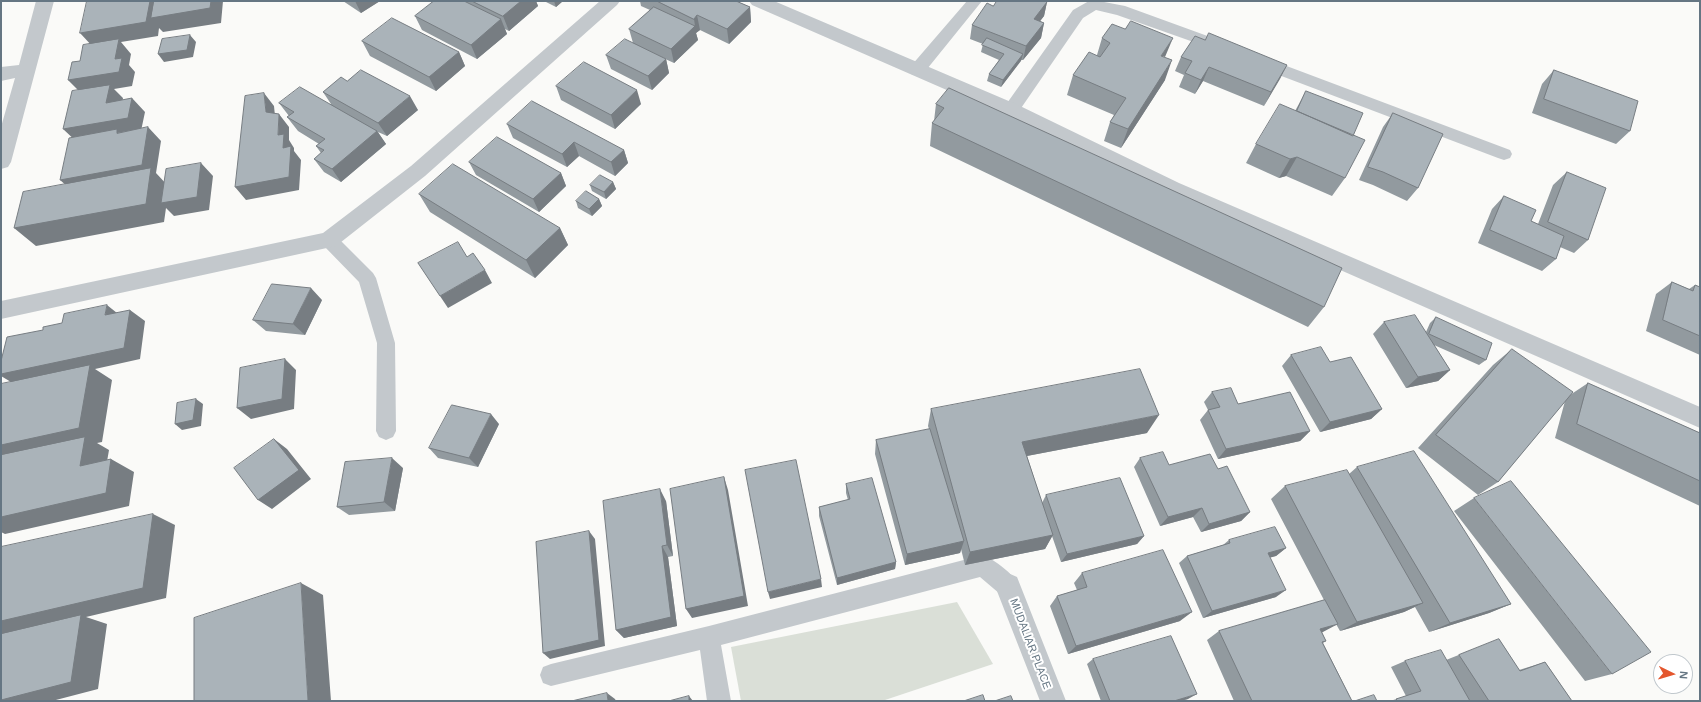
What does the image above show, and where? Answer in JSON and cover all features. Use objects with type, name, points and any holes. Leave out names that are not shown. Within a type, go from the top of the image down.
[{"type":"street","points":[[1,162],[45,1]]},
{"type":"street","points":[[1,310],[329,240],[418,171],[611,1]]},
{"type":"street","points":[[758,1],[1011,110],[1172,188],[1700,418]]},
{"type":"street","points":[[1,74],[25,70]]},
{"type":"street","name":"MUDALIAR PLACE","points":[[1008,586],[1053,701]]},
{"type":"lane","points":[[917,70],[975,1]]},
{"type":"lane","points":[[1011,110],[1078,14],[1094,5],[1120,10],[1235,52]]},
{"type":"lane","points":[[1250,58],[1504,154]]},
{"type":"lane","points":[[329,240],[367,278],[386,344],[386,431]]},
{"type":"lane","points":[[551,675],[709,637],[983,566],[1008,586]]},
{"type":"lane","points":[[709,637],[719,701]]},
{"type":"shaded area","points":[[957,602],[993,664],[882,701],[741,701],[731,647]]},
{"type":"building","points":[[87,1],[150,1],[146,22],[80,33]]},
{"type":"building","points":[[154,1],[211,1],[210,8],[151,18]]},
{"type":"building","points":[[434,1],[464,1],[501,19],[471,45],[415,16]]},
{"type":"building","points":[[472,1],[521,1],[503,16]]},
{"type":"building","points":[[657,1],[736,1],[750,7],[727,29],[697,15],[694,19]]},
{"type":"building","points":[[997,1],[1047,2],[1034,19],[1044,23],[1026,46],[972,25],[987,3],[993,6]]},
{"type":"building","points":[[654,7],[695,26],[671,49],[629,29]]},
{"type":"building","points":[[392,18],[459,52],[429,77],[362,41]]},
{"type":"building","points":[[1131,21],[1173,38],[1161,56],[1172,60],[1128,129],[1110,122],[1126,98],[1073,75],[1089,52],[1100,57],[1110,43],[1102,38],[1112,24],[1125,29]]},
{"type":"building","points":[[1209,33],[1287,65],[1271,92],[1209,67],[1201,80],[1185,73],[1192,61],[1181,57],[1195,36],[1205,40]]},
{"type":"building","points":[[190,35],[187,50],[158,54],[162,39]]},
{"type":"building","points":[[987,38],[1023,54],[1003,80],[989,74],[1004,54],[982,45]]},
{"type":"building","points":[[119,39],[115,59],[122,58],[119,72],[68,80],[72,62],[80,61],[83,45]]},
{"type":"building","points":[[625,39],[666,59],[648,76],[606,55]]},
{"type":"building","points":[[584,62],[637,90],[611,115],[556,86]]},
{"type":"building","points":[[361,70],[410,96],[378,123],[323,92],[341,77],[347,81]]},
{"type":"building","points":[[1554,70],[1638,101],[1630,131],[1544,99]]},
{"type":"building","points":[[110,85],[106,103],[132,98],[128,118],[63,129],[72,91]]},
{"type":"building","points":[[300,87],[377,131],[332,169],[314,159],[324,150],[316,146],[325,139],[287,117],[294,112],[279,103]]},
{"type":"building","points":[[949,88],[1342,268],[1324,307],[932,123],[944,108],[936,104]]},
{"type":"building","points":[[1306,91],[1363,113],[1353,136],[1297,111]]},
{"type":"building","points":[[264,93],[266,112],[279,114],[278,135],[284,134],[283,148],[291,146],[289,177],[235,187],[245,96]]},
{"type":"building","points":[[532,101],[624,150],[611,162],[574,142],[562,154],[507,124]]},
{"type":"building","points":[[1280,104],[1365,140],[1345,178],[1297,157],[1290,159],[1256,144]]},
{"type":"building","points":[[1393,113],[1443,134],[1418,188],[1368,167]]},
{"type":"building","points":[[148,127],[142,165],[60,180],[69,138],[117,129],[117,133]]},
{"type":"building","points":[[497,137],[561,173],[533,199],[469,162]]},
{"type":"building","points":[[201,163],[197,197],[161,203],[166,169]]},
{"type":"building","points":[[453,164],[560,228],[526,260],[419,194]]},
{"type":"building","points":[[151,168],[146,204],[14,228],[23,192]]},
{"type":"building","points":[[1567,172],[1606,188],[1588,240],[1548,222]]},
{"type":"building","points":[[600,175],[613,182],[604,192],[590,185]]},
{"type":"building","points":[[586,191],[599,199],[589,209],[576,201]]},
{"type":"building","points":[[1504,196],[1536,210],[1531,221],[1564,236],[1556,259],[1490,230]]},
{"type":"building","points":[[458,242],[467,257],[473,253],[485,270],[440,296],[418,263]]},
{"type":"building","points":[[1672,282],[1693,291],[1695,285],[1700,287],[1700,336],[1663,320]]},
{"type":"building","points":[[272,284],[311,288],[293,324],[253,320]]},
{"type":"building","points":[[107,305],[105,315],[130,310],[124,348],[1,374],[1,361],[7,337],[43,330],[43,327],[62,323],[64,314]]},
{"type":"building","points":[[1415,315],[1450,370],[1418,377],[1384,322]]},
{"type":"building","points":[[1436,317],[1492,343],[1486,360],[1429,334]]},
{"type":"building","points":[[1321,347],[1330,362],[1351,357],[1382,409],[1330,422],[1291,355]]},
{"type":"building","points":[[1512,349],[1573,392],[1498,482],[1436,435]]},
{"type":"building","points":[[285,359],[282,399],[237,408],[240,368]]},
{"type":"building","points":[[90,365],[79,428],[1,445],[1,384]]},
{"type":"building","points":[[1140,369],[1159,415],[1022,442],[1053,535],[970,552],[931,409]]},
{"type":"building","points":[[1588,383],[1700,433],[1700,481],[1577,424]]},
{"type":"building","points":[[1231,388],[1238,404],[1290,392],[1310,431],[1226,449],[1208,410],[1220,407],[1212,392]]},
{"type":"building","points":[[196,399],[193,420],[175,424],[177,403]]},
{"type":"building","points":[[452,405],[491,414],[469,458],[429,448]]},
{"type":"building","points":[[930,429],[964,541],[907,554],[876,440]]},
{"type":"building","points":[[85,437],[80,466],[111,459],[106,493],[1,517],[1,455]]},
{"type":"building","points":[[274,439],[299,470],[258,500],[234,468]]},
{"type":"building","points":[[1414,451],[1511,604],[1450,623],[1357,467]]},
{"type":"building","points":[[1163,452],[1169,465],[1210,454],[1218,469],[1227,466],[1250,512],[1209,524],[1202,508],[1168,517],[1140,458]]},
{"type":"building","points":[[392,458],[384,502],[337,507],[345,462]]},
{"type":"building","points":[[796,460],[821,579],[768,592],[745,470]]},
{"type":"building","points":[[1347,470],[1423,603],[1357,622],[1285,486]]},
{"type":"building","points":[[724,477],[744,596],[686,609],[670,489]]},
{"type":"building","points":[[872,478],[896,562],[837,578],[819,507],[850,499],[846,484]]},
{"type":"building","points":[[1120,478],[1144,536],[1067,554],[1046,495]]},
{"type":"building","points":[[1511,481],[1651,652],[1612,674],[1474,498]]},
{"type":"building","points":[[660,489],[667,545],[662,546],[671,617],[616,630],[603,501]]},
{"type":"building","points":[[153,514],[143,588],[1,621],[1,547]]},
{"type":"building","points":[[1275,527],[1286,548],[1268,553],[1286,590],[1212,611],[1187,556],[1230,543],[1229,540]]},
{"type":"building","points":[[589,531],[599,640],[543,653],[536,542]]},
{"type":"building","points":[[1163,550],[1192,612],[1076,646],[1057,596],[1087,587],[1082,573]]},
{"type":"building","points":[[301,583],[308,701],[194,701],[194,618]]},
{"type":"building","points":[[1325,600],[1338,624],[1320,629],[1326,641],[1322,642],[1352,701],[1252,701],[1219,631]]},
{"type":"building","points":[[81,615],[71,682],[1,700],[1,634]]},
{"type":"building","points":[[1171,636],[1197,694],[1174,701],[1110,701],[1093,659]]},
{"type":"building","points":[[1499,639],[1520,671],[1545,662],[1572,701],[1489,701],[1459,655]]},
{"type":"building","points":[[1441,650],[1470,701],[1398,701],[1396,699],[1421,691],[1405,661]]},
{"type":"building","points":[[607,693],[608,701],[572,701]]},
{"type":"building","points":[[983,695],[985,701],[964,701]]},
{"type":"building","points":[[1374,695],[1377,701],[1355,701]]},
{"type":"building","points":[[689,696],[689,701],[669,701]]},
{"type":"building","points":[[1011,696],[1013,701],[995,701]]}]
